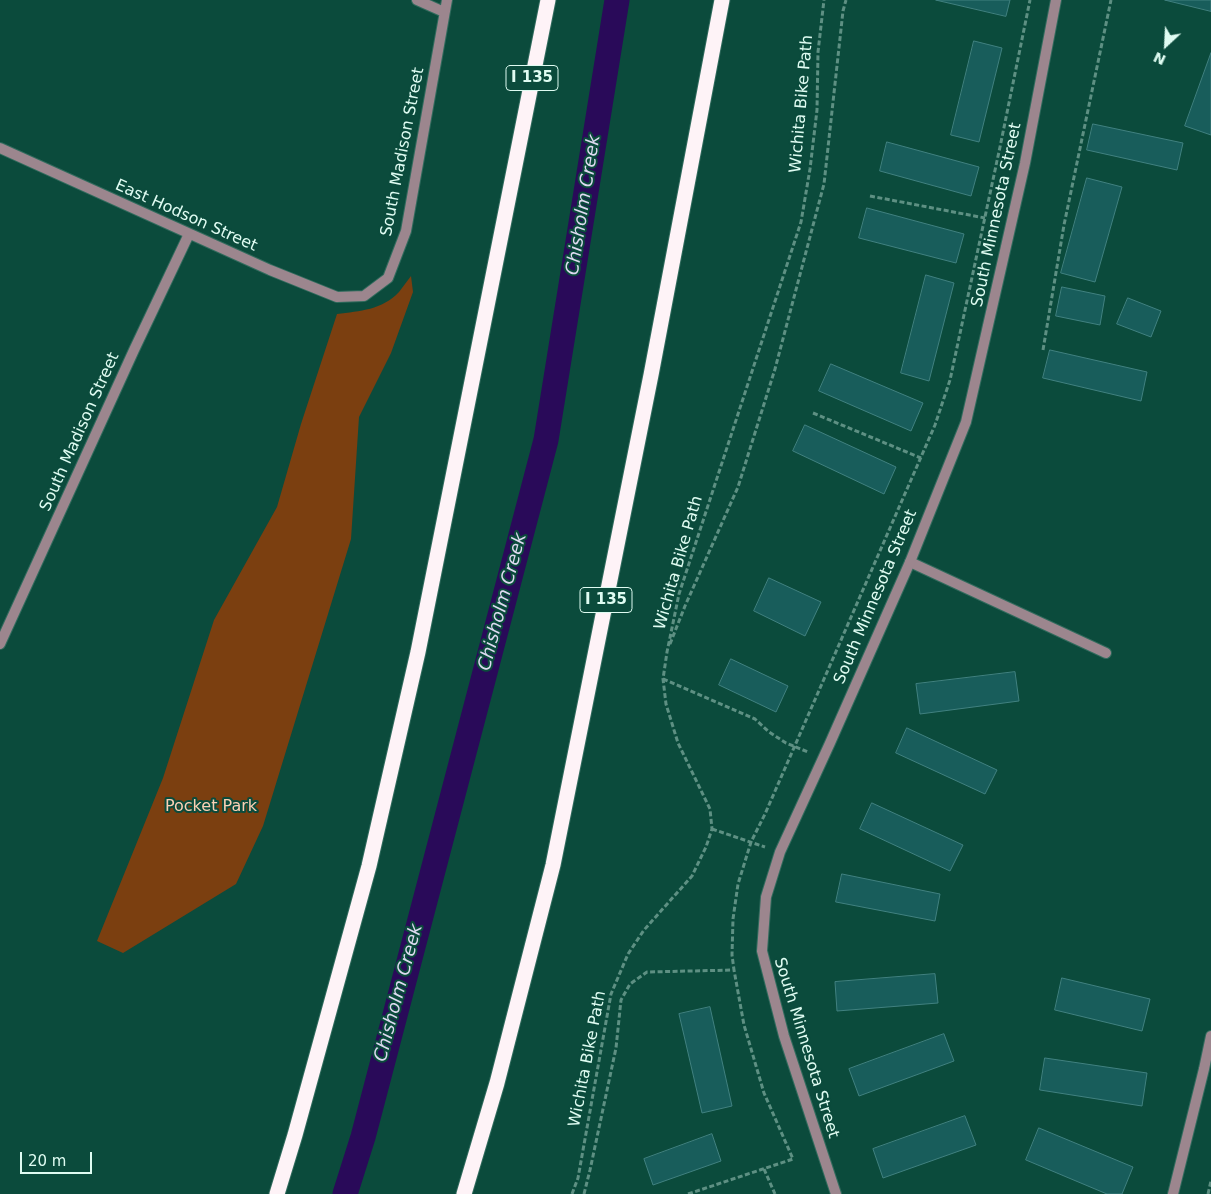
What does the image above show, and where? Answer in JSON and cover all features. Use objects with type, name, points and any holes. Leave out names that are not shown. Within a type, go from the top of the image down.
[{"type":"highway","name":"I 135","points":[[278,1194],[369,866],[418,652],[548,0]]},
{"type":"highway","name":"I 135","points":[[464,1194],[497,1083],[553,865],[651,375],[722,0]]},
{"type":"street","points":[[417,0],[444,12]]},
{"type":"street","name":"South Madison Street","points":[[364,296],[388,278],[406,231],[447,0]]},
{"type":"street","name":"South Minnesota Street","points":[[836,1194],[784,1036],[762,951],[766,897],[780,852],[910,562],[966,422],[1025,163],[1056,0]]},
{"type":"street","name":"East Hodson Street","points":[[0,148],[270,270],[337,297],[364,296]]},
{"type":"street","name":"South Madison Street","points":[[0,644],[189,234]]},
{"type":"street","points":[[910,562],[1106,653]]},
{"type":"street","points":[[1173,1194],[1211,1036]]},
{"type":"path","name":"Wichita Bike Path","points":[[572,1194],[578,1178],[611,994],[628,954],[644,930],[692,876],[706,847],[712,829],[710,809],[678,743],[666,704],[663,679],[679,594],[801,222],[816,120],[818,52],[824,0]]},
{"type":"path","points":[[667,652],[738,488],[775,370],[824,184],[834,85],[846,0]]},
{"type":"path","points":[[688,1194],[793,1159],[764,1093],[744,1025],[732,955],[738,884],[751,842],[921,458],[935,425],[950,380],[1030,0]]},
{"type":"path","points":[[1043,350],[1064,225],[1111,0]]},
{"type":"path","points":[[870,196],[985,218]]},
{"type":"path","points":[[813,413],[921,458]]},
{"type":"path","points":[[663,679],[756,719],[769,732],[786,744],[823,758]]},
{"type":"path","points":[[712,829],[780,852]]},
{"type":"path","points":[[584,1194],[616,1048],[621,1000],[630,984],[647,972],[734,970]]},
{"type":"path","points":[[764,1168],[775,1194]]},
{"type":"path","points":[[1208,1194],[1211,1182]]},
{"type":"green space","name":"Pocket Park","points":[[411,276],[413,292],[391,353],[359,417],[351,539],[263,826],[236,884],[123,953],[97,941],[163,778],[214,620],[277,507],[301,424],[337,314],[370,309],[385,303],[399,292]]},
{"type":"building","points":[[936,0],[1010,0],[1006,16]]},
{"type":"building","points":[[1165,0],[1211,0],[1211,11]]},
{"type":"building","points":[[974,41],[1002,48],[979,142],[951,135]]},
{"type":"building","points":[[1211,53],[1211,135],[1185,126]]},
{"type":"building","points":[[1093,124],[1183,143],[1177,170],[1087,150]]},
{"type":"building","points":[[887,142],[979,167],[971,196],[880,171]]},
{"type":"building","points":[[1087,178],[1122,187],[1095,282],[1061,273]]},
{"type":"building","points":[[867,208],[964,234],[956,263],[859,238]]},
{"type":"building","points":[[926,275],[954,283],[929,381],[901,373]]},
{"type":"building","points":[[1062,287],[1105,296],[1100,325],[1056,316]]},
{"type":"building","points":[[1128,298],[1161,311],[1151,337],[1117,324]]},
{"type":"building","points":[[1050,350],[1147,372],[1141,401],[1043,378]]},
{"type":"building","points":[[831,364],[923,403],[911,431],[819,391]]},
{"type":"building","points":[[805,425],[896,467],[884,494],[793,451]]},
{"type":"building","points":[[769,578],[821,602],[805,636],[754,611]]},
{"type":"building","points":[[731,659],[788,686],[776,712],[719,685]]},
{"type":"building","points":[[1015,672],[1019,701],[920,714],[916,684]]},
{"type":"building","points":[[907,728],[997,770],[985,794],[896,753]]},
{"type":"building","points":[[872,803],[963,845],[950,871],[860,829]]},
{"type":"building","points":[[842,874],[940,894],[935,921],[836,902]]},
{"type":"building","points":[[935,974],[938,1003],[837,1011],[835,982]]},
{"type":"building","points":[[1062,978],[1150,999],[1142,1031],[1055,1010]]},
{"type":"building","points":[[710,1007],[732,1106],[702,1113],[679,1014]]},
{"type":"building","points":[[944,1034],[954,1061],[859,1096],[849,1069]]},
{"type":"building","points":[[1045,1058],[1147,1073],[1142,1106],[1040,1090]]},
{"type":"building","points":[[965,1116],[976,1145],[883,1178],[873,1149]]},
{"type":"building","points":[[1039,1128],[1133,1167],[1122,1194],[1107,1194],[1026,1160]]},
{"type":"building","points":[[712,1134],[721,1161],[653,1185],[644,1159]]},
{"type":"waterway","name":"Chisholm Creek","points":[[345,1194],[363,1137],[546,440],[617,0]]}]
